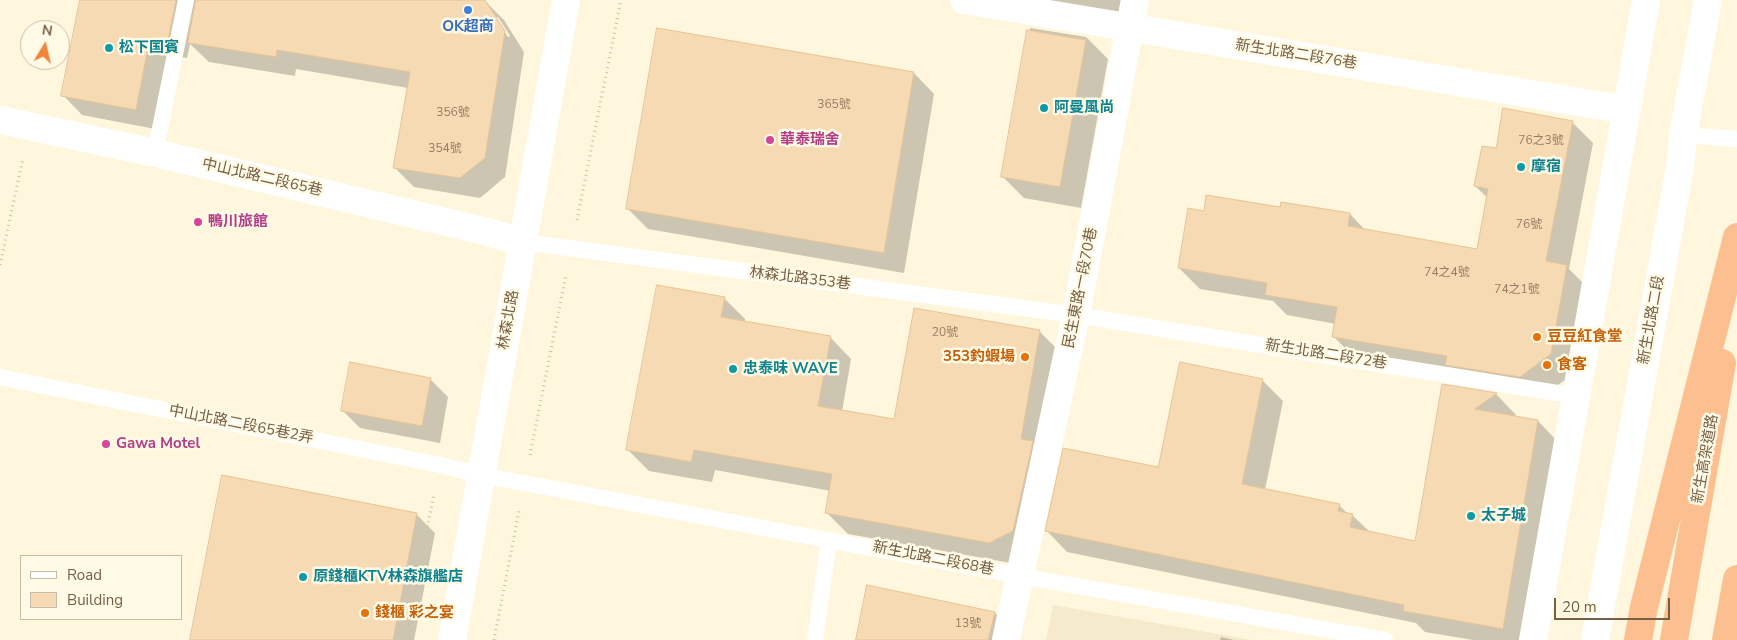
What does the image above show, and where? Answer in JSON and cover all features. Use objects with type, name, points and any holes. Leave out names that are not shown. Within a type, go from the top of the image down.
[{"type":"highway","points":[[1638,640],[1644,607],[1737,237]]},
{"type":"highway","name":"新生高架道路","points":[[1674,640],[1737,278]]},
{"type":"highway","points":[[1726,640],[1737,579]]},
{"type":"street","name":"林森北路","points":[[452,640],[566,0]]},
{"type":"street","name":"新生北路二段76巷","points":[[964,0],[1627,110]]},
{"type":"street","name":"民生東路一段70巷","points":[[1006,640],[1076,315],[1135,0]]},
{"type":"street","points":[[1533,640],[1646,0]]},
{"type":"street","name":"新生北路二段","points":[[1595,640],[1680,168],[1683,135],[1708,0]]},
{"type":"street","name":"中山北路二段65巷","points":[[0,120],[155,153],[484,231],[523,242]]},
{"type":"lane","points":[[155,153],[186,0]]},
{"type":"lane","points":[[1683,135],[1737,139]]},
{"type":"lane","name":"林森北路353巷","points":[[523,242],[1076,315]]},
{"type":"lane","name":"新生北路二段72巷","points":[[1076,315],[1576,396]]},
{"type":"lane","name":"中山北路二段65巷2弄","points":[[0,377],[482,475]]},
{"type":"lane","name":"新生北路二段68巷","points":[[482,475],[1020,576],[1385,640]]},
{"type":"lane","points":[[815,640],[829,540]]},
{"type":"path","points":[[494,640],[621,0]]},
{"type":"path","points":[[0,265],[29,126]]},
{"type":"path","points":[[405,640],[440,465]]},
{"type":"shaded area","points":[[1053,605],[1252,640],[1046,640]]},
{"type":"building","name":"松下国賓","points":[[80,0],[176,0],[168,40],[150,37],[136,110],[61,96],[66,70],[70,70],[70,51]]},
{"type":"building","points":[[196,0],[485,0],[505,31],[485,158],[460,178],[393,168],[410,72],[277,50],[276,57],[188,43]]},
{"type":"building","name":"華泰瑞舍","points":[[657,28],[914,72],[884,253],[626,209]]},
{"type":"building","name":"阿曼風尚","points":[[1027,30],[1086,40],[1060,187],[1001,177]]},
{"type":"building","points":[[1503,108],[1573,121],[1546,261],[1567,265],[1551,354],[1520,377],[1445,365],[1447,356],[1332,337],[1337,307],[1265,295],[1267,283],[1178,268],[1188,208],[1204,211],[1206,195],[1280,207],[1281,202],[1350,213],[1348,226],[1477,249],[1488,189],[1474,186],[1482,146],[1496,148]]},
{"type":"building","points":[[657,285],[725,297],[721,317],[831,336],[818,406],[894,419],[914,308],[1040,330],[1021,439],[1033,441],[1013,531],[989,543],[825,513],[832,474],[694,450],[691,462],[626,450]]},
{"type":"building","points":[[350,362],[431,378],[422,426],[341,411]]},
{"type":"building","points":[[1180,362],[1263,379],[1242,484],[1340,504],[1338,511],[1353,514],[1350,527],[1415,541],[1442,384],[1497,393],[1475,409],[1538,420],[1503,629],[1403,611],[1404,605],[1045,531],[1063,448],[1158,467]]},
{"type":"building","name":"原錢櫃KTV林森旗艦店","points":[[222,475],[417,513],[393,640],[190,640]]},
{"type":"building","points":[[867,585],[995,612],[988,640],[856,640]]},
{"type":"place","name":"OK超商","points":[[468,10]]},
{"type":"place","name":"松下国賓","points":[[109,48]]},
{"type":"place","name":"阿曼風尚","points":[[1044,108]]},
{"type":"place","name":"華泰瑞舍","points":[[770,140]]},
{"type":"place","name":"摩宿","points":[[1521,167]]},
{"type":"place","name":"鴨川旅館","points":[[198,222]]},
{"type":"place","name":"豆豆紅食堂","points":[[1537,337]]},
{"type":"place","name":"353釣蝦場","points":[[1025,357]]},
{"type":"place","name":"食客","points":[[1547,365]]},
{"type":"place","name":"忠泰味 WAVE","points":[[733,369]]},
{"type":"place","name":"Gawa Motel","points":[[106,444]]},
{"type":"place","name":"太子城","points":[[1471,516]]},
{"type":"place","name":"原錢櫃KTV林森旗艦店","points":[[303,577]]},
{"type":"place","name":"錢櫃 彩之宴","points":[[365,613]]}]
